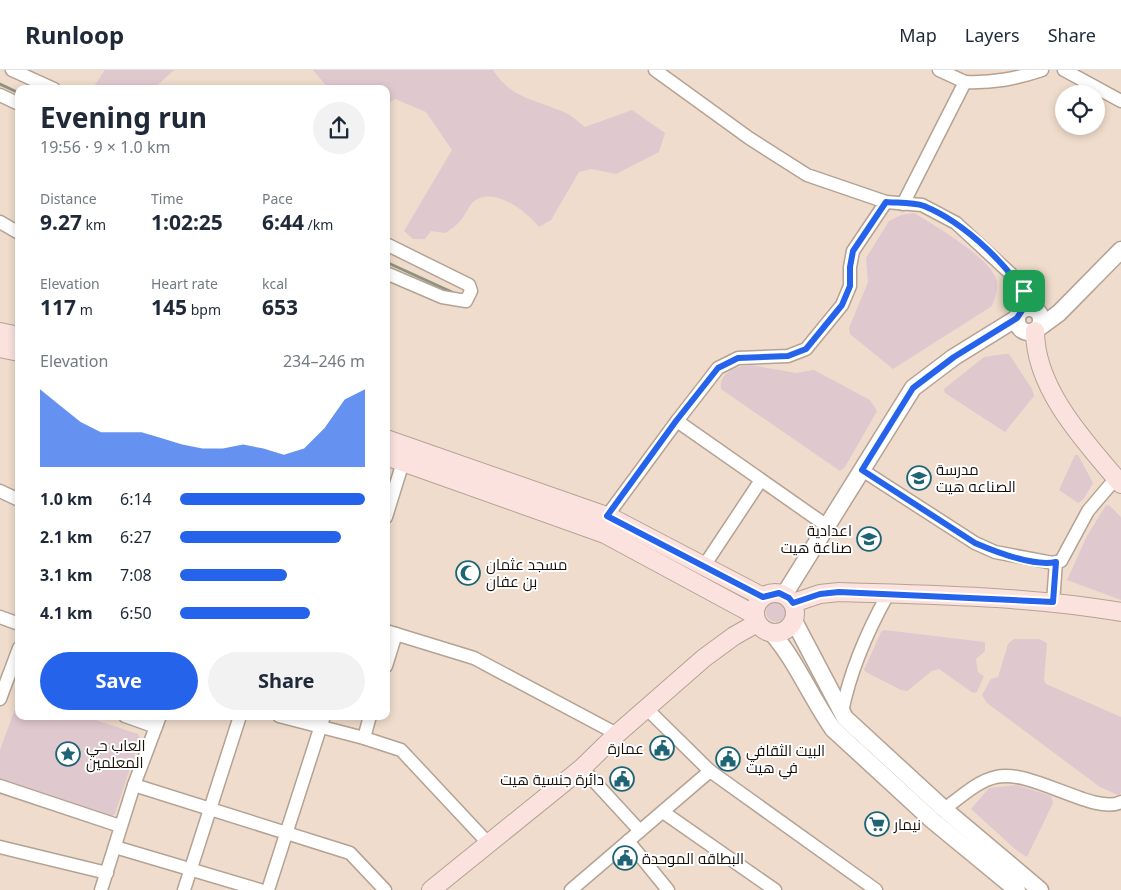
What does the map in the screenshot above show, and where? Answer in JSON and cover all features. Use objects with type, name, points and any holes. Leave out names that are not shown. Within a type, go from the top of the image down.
[{"type":"main road","points":[[1027,324],[1046,383],[1079,432],[1118,481]]},
{"type":"main road","points":[[0,332],[15,335]]},
{"type":"main road","points":[[0,348],[15,351]]},
{"type":"main road","points":[[390,440],[607,516],[763,597]]},
{"type":"main road","points":[[390,457],[605,534],[756,619],[766,631],[772,633],[785,631],[794,621],[796,615],[789,599]]},
{"type":"main road","points":[[431,890],[582,768],[646,708],[712,652],[756,619],[757,605],[763,597],[773,593],[789,599],[829,592],[888,594],[1053,602],[1121,612]]},
{"type":"street","points":[[12,70],[45,85]]},
{"type":"street","points":[[654,70],[749,138],[807,175],[886,202],[922,205],[956,223],[1011,274],[1040,317],[954,357],[913,388],[828,526],[789,599]]},
{"type":"street","points":[[939,70],[965,82],[989,83],[1010,80],[1042,70]]},
{"type":"street","points":[[1064,70],[1121,101]]},
{"type":"street","points":[[903,204],[965,82]]},
{"type":"street","points":[[0,96],[15,102]]},
{"type":"street","points":[[607,516],[676,421],[718,368],[738,358],[788,356],[806,349],[842,305],[850,286],[850,267],[853,251],[886,202]]},
{"type":"street","points":[[0,222],[15,231]]},
{"type":"street","points":[[390,246],[469,284],[471,292],[466,301],[442,297],[390,275]]},
{"type":"street","points":[[1027,324],[1055,316],[1121,250]]},
{"type":"street","points":[[1011,274],[1027,324]]},
{"type":"street","points":[[1034,309],[1079,294]]},
{"type":"street","points":[[676,421],[828,526]]},
{"type":"street","points":[[390,506],[404,462]]},
{"type":"street","points":[[862,470],[975,543],[995,552],[1035,561],[1056,562],[1061,561],[1088,511],[1118,481]]},
{"type":"street","points":[[704,566],[762,480]]},
{"type":"street","points":[[0,491],[15,498]]},
{"type":"street","points":[[1053,602],[1056,562]]},
{"type":"street","points":[[842,712],[846,690],[875,618],[888,594]]},
{"type":"street","points":[[0,617],[15,623]]},
{"type":"street","points":[[794,621],[845,718],[944,809],[1040,890]]},
{"type":"street","points":[[391,633],[474,658],[617,734]]},
{"type":"street","points":[[772,633],[787,651],[822,714],[833,729],[932,820],[1017,890]]},
{"type":"street","points":[[0,699],[13,679]]},
{"type":"street","points":[[646,708],[710,771],[876,890]]},
{"type":"street","points":[[184,890],[239,720]]},
{"type":"street","points":[[308,720],[322,722],[401,750],[488,843]]},
{"type":"street","points":[[364,738],[369,720]]},
{"type":"street","points":[[101,890],[120,826],[158,721]]},
{"type":"street","points":[[268,890],[322,722]]},
{"type":"street","points":[[582,768],[640,831]]},
{"type":"street","points":[[571,890],[710,771]]},
{"type":"street","points":[[944,809],[983,782],[998,776],[1036,782],[1099,804],[1114,806],[1121,802]]},
{"type":"street","points":[[134,785],[350,853],[385,890]]},
{"type":"street","points":[[0,786],[120,826]]},
{"type":"street","points":[[662,812],[775,890]]},
{"type":"street","points":[[628,841],[668,890]]},
{"type":"street","points":[[115,847],[260,890]]},
{"type":"street","points":[[0,848],[107,873]]},
{"type":"shaded area","points":[[105,70],[174,70],[157,85],[95,85]]},
{"type":"shaded area","points":[[313,70],[493,70],[508,87],[525,98],[566,113],[585,127],[632,110],[665,133],[659,152],[616,174],[591,169],[579,172],[551,220],[539,227],[526,214],[509,202],[490,196],[473,202],[458,223],[445,233],[431,231],[425,239],[413,239],[404,231],[452,150],[426,112],[395,99],[390,102],[390,85],[326,85]]},
{"type":"shaded area","points":[[914,213],[960,242],[983,261],[996,279],[997,289],[992,306],[893,369],[850,334],[849,328],[868,282],[866,258],[889,221],[901,215]]},
{"type":"shaded area","points":[[1009,354],[1032,389],[1034,396],[1005,432],[945,393],[944,389],[984,357]]},
{"type":"shaded area","points":[[751,365],[796,373],[814,370],[870,400],[877,411],[845,467],[840,471],[721,389],[721,383],[726,374],[735,368]]},
{"type":"shaded area","points":[[1075,455],[1078,455],[1093,483],[1083,500],[1078,503],[1059,490]]},
{"type":"shaded area","points":[[1106,505],[1110,506],[1121,517],[1121,600],[1067,580],[1087,536]]},
{"type":"shaded area","points":[[776,602],[783,605],[786,612],[783,619],[776,622],[769,619],[766,612],[769,605]]},
{"type":"shaded area","points":[[884,630],[985,642],[985,651],[976,659],[978,672],[984,676],[977,692],[973,693],[939,669],[932,671],[907,691],[901,690],[866,672],[864,670],[881,632]]},
{"type":"shaded area","points":[[1014,639],[1039,639],[1047,643],[1044,680],[1046,684],[1121,717],[1121,793],[1118,795],[1100,787],[987,703],[982,695],[991,679],[998,677],[1008,644]]},
{"type":"shaded area","points":[[15,709],[15,720],[96,720],[138,734],[140,738],[115,814],[112,816],[0,779],[0,750]]},
{"type":"shaded area","points":[[1017,785],[1051,796],[1053,803],[1027,857],[1015,849],[971,809],[989,788]]},
{"type":"waterway","points":[[0,84],[15,91]]},
{"type":"waterway","points":[[390,264],[454,293]]},
{"type":"place","name":"مدرسة الصناعه هيت","points":[[919,478]]},
{"type":"place","name":"اعدادية صناعة هيت","points":[[869,539]]},
{"type":"place","name":"مسجد عثمان بن عفان","points":[[468,573]]},
{"type":"place","name":"عمارة","points":[[662,748]]},
{"type":"place","name":"العاب حي المعلمين","points":[[68,754]]},
{"type":"place","name":"البيت الثقافي في هيت","points":[[728,759]]},
{"type":"place","name":"دائرة جنسية هيت","points":[[622,779]]},
{"type":"place","name":"نيمار","points":[[877,824]]},
{"type":"place","name":"البطاقه الموحدة","points":[[625,858]]},
{"type":"route","points":[[886,202],[922,205],[956,223],[1011,274],[1024,291],[1034,309],[1023,309],[1017,318],[1007,322],[992,334],[954,357],[913,388],[862,470],[919,505],[975,543],[995,552],[1035,561],[1056,562],[1057,574],[1053,602],[1002,598],[829,592],[793,603],[789,598],[779,593],[763,597],[607,516],[676,421],[718,368],[738,358],[788,356],[806,349],[842,305],[850,286],[850,267],[853,251],[886,202]]}]
